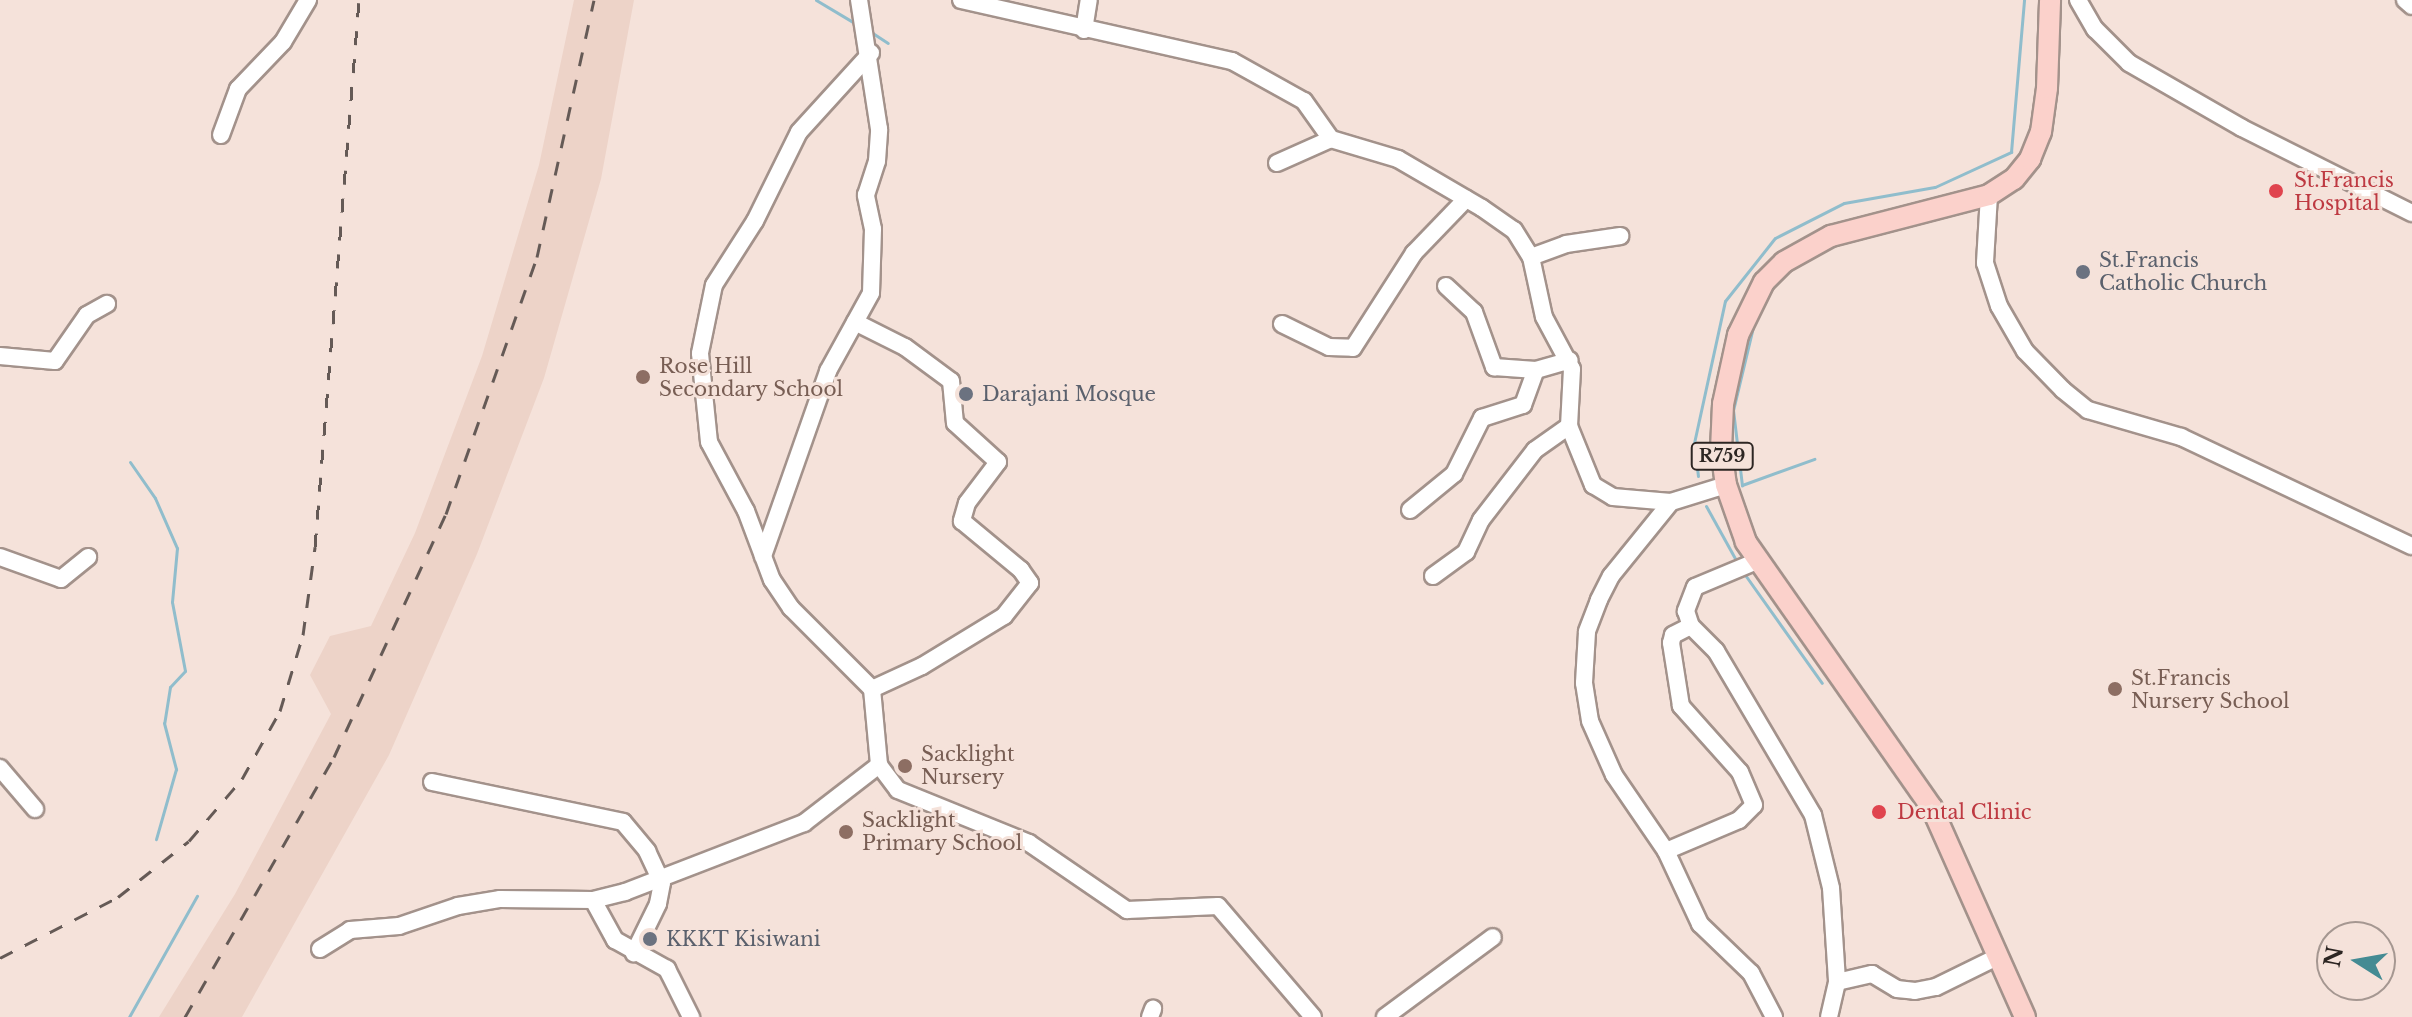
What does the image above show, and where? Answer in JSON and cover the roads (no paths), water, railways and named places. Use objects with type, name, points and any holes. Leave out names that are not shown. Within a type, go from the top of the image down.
[{"type":"main road","name":"R759","points":[[2025,1017],[1925,795],[1757,561],[1726,485],[1721,450],[1725,391],[1738,335],[1764,282],[1784,262],[1831,236],[1989,195],[2022,169],[2041,132],[2050,0]]},
{"type":"street","points":[[221,135],[238,89],[283,42],[308,0]]},
{"type":"street","points":[[763,556],[822,384],[873,281],[873,229],[866,195],[877,161],[879,129],[871,53],[859,0]]},
{"type":"street","points":[[961,0],[1084,30],[1217,57],[1257,72],[1304,101],[1331,139],[1398,159],[1466,199],[1514,230],[1531,257],[1544,317],[1570,360],[1574,383],[1569,426],[1578,459],[1593,485],[1613,497],[1671,502],[1726,485]]},
{"type":"street","points":[[1084,30],[1089,0]]},
{"type":"street","points":[[2078,0],[2095,29],[2129,63],[2242,128],[2412,213]]},
{"type":"street","points":[[2405,0],[2412,6]]},
{"type":"street","points":[[871,53],[799,132],[705,307],[700,353],[709,442],[791,608],[872,689],[879,765],[898,790],[914,800],[1029,843],[1127,910],[1218,906],[1313,1017]]},
{"type":"street","points":[[1277,163],[1331,139]]},
{"type":"street","points":[[1989,195],[1985,263],[1999,306],[2025,351],[2063,390],[2088,410],[2181,437],[2412,546]]},
{"type":"street","points":[[1282,324],[1329,347],[1353,348],[1414,253],[1466,199]]},
{"type":"street","points":[[1531,257],[1566,244],[1620,236]]},
{"type":"street","points":[[1446,286],[1474,312],[1494,367],[1536,370],[1570,360]]},
{"type":"street","points":[[0,356],[55,361],[87,315],[107,304]]},
{"type":"street","points":[[855,322],[905,347],[951,381],[958,428],[998,462],[967,503],[962,521],[1021,570],[1030,583],[1004,616],[872,689]]},
{"type":"street","points":[[1410,510],[1454,474],[1482,418],[1523,405],[1536,370]]},
{"type":"street","points":[[1433,576],[1466,552],[1481,520],[1535,450],[1569,426]]},
{"type":"street","points":[[1671,502],[1611,576],[1587,632],[1584,683],[1600,748],[1666,851],[1700,924],[1751,973],[1774,1017]]},
{"type":"street","points":[[0,557],[61,579],[88,557]]},
{"type":"street","points":[[1757,561],[1695,587],[1685,605],[1691,626],[1716,651],[1813,815],[1831,888],[1837,982],[1835,1014]]},
{"type":"street","points":[[1666,851],[1739,820],[1754,805],[1740,772],[1681,706],[1671,643],[1673,635],[1691,626]]},
{"type":"street","points":[[320,949],[350,930],[399,926],[416,916],[468,904],[500,899],[593,900],[804,823],[879,765]]},
{"type":"street","points":[[0,768],[35,809]]},
{"type":"street","points":[[432,782],[617,818],[640,840],[660,876],[658,904],[634,953]]},
{"type":"street","points":[[593,900],[605,930],[634,953],[667,969],[691,1017]]},
{"type":"street","points":[[1385,1017],[1493,937]]},
{"type":"street","points":[[1837,982],[1872,974],[1897,989],[1915,991],[1976,971],[1999,956]]},
{"type":"waterway","points":[[816,0],[858,25]]},
{"type":"waterway","points":[[1698,476],[1694,443],[1725,301],[1775,238],[1844,203],[1935,187],[2011,152],[2024,0]]},
{"type":"waterway","points":[[871,32],[888,43]]},
{"type":"waterway","points":[[1753,327],[1733,410],[1742,485],[1814,459]]},
{"type":"waterway","points":[[130,462],[155,498],[177,548],[172,602],[185,671],[170,687],[164,723],[176,769],[156,839]]},
{"type":"waterway","points":[[1706,506],[1737,562]]},
{"type":"waterway","points":[[1743,572],[1822,683]]},
{"type":"waterway","points":[[129,1017],[197,896]]},
{"type":"railway","points":[[0,958],[118,897],[189,841],[242,779],[280,711],[303,635],[315,547],[359,0]]},
{"type":"railway","points":[[185,1017],[334,757],[446,514],[537,257],[594,0]]},
{"type":"place","name":"St.Francis Hospital","points":[[2276,191]]},
{"type":"place","name":"St.Francis Catholic Church","points":[[2083,272]]},
{"type":"place","name":"Rose Hill Secondary School","points":[[643,377]]},
{"type":"place","name":"Darajani Mosque","points":[[966,394]]},
{"type":"place","name":"St.Francis Nursery School","points":[[2115,689]]},
{"type":"place","name":"Sacklight Nursery","points":[[905,766]]},
{"type":"place","name":"Dental Clinic","points":[[1879,812]]},
{"type":"place","name":"Sacklight Primary School","points":[[846,832]]},
{"type":"place","name":"KKKT Kisiwani","points":[[650,939]]}]
